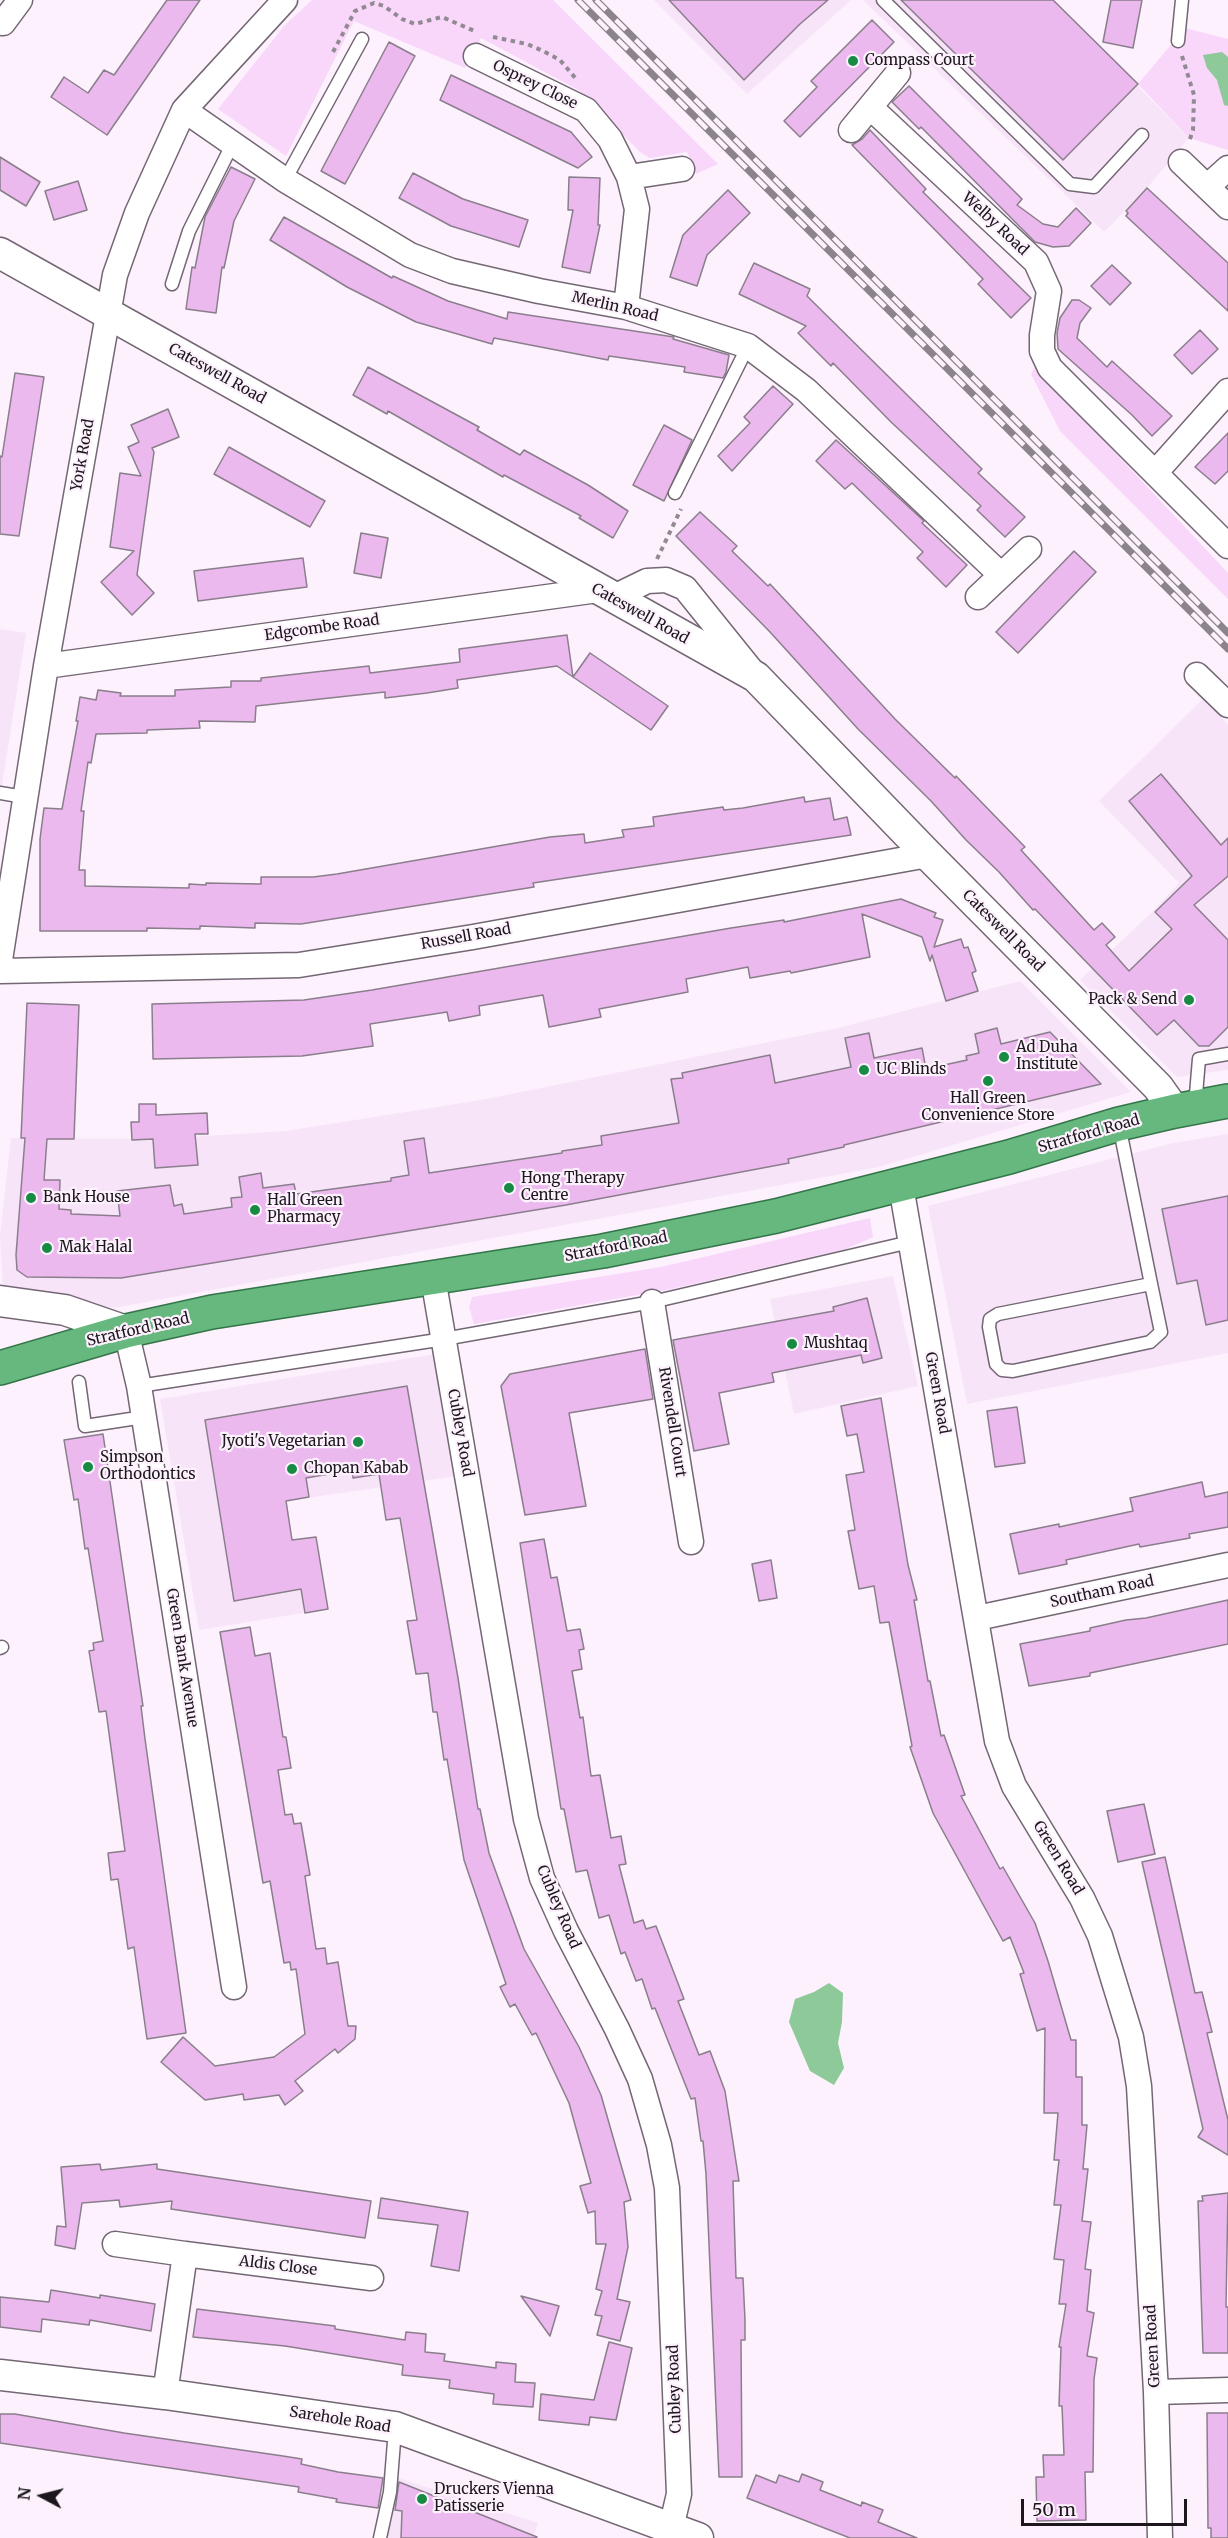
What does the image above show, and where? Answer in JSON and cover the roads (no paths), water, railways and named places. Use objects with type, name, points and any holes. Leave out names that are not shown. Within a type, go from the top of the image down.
[{"type":"highway","name":"Stratford Road","points":[[3,1359],[212,1312],[615,1248],[776,1215],[1009,1157],[1119,1124],[1228,1101]]},
{"type":"street","points":[[3,23],[20,0]]},
{"type":"street","name":"York Road","points":[[0,960],[24,797],[115,275],[138,213],[184,110],[285,0]]},
{"type":"street","name":"Osprey Close","points":[[476,56],[586,110],[610,139],[629,177],[637,209],[626,307]]},
{"type":"street","points":[[851,130],[898,73]]},
{"type":"street","name":"Welby Road","points":[[870,107],[1036,262],[1049,291],[1042,335],[1042,351],[1050,368],[1228,546]]},
{"type":"street","name":"Merlin Road","points":[[184,110],[285,180],[410,255],[452,271],[539,291],[626,307],[748,346],[806,390],[1001,575]]},
{"type":"street","points":[[1181,162],[1228,207]]},
{"type":"street","points":[[1207,187],[1228,168]]},
{"type":"street","points":[[629,177],[682,169]]},
{"type":"street","name":"Cateswell Road","points":[[0,253],[46,281],[110,313],[605,594],[756,677],[928,855],[1158,1087],[1185,1109]]},
{"type":"street","points":[[1155,473],[1228,391]]},
{"type":"street","points":[[978,597],[1029,549]]},
{"type":"street","name":"Edgcombe Road","points":[[46,666],[605,594],[647,581],[666,580],[685,588],[756,677]]},
{"type":"street","points":[[1197,675],[1228,705]]},
{"type":"street","name":"Russell Road","points":[[0,971],[299,965],[473,937],[928,855]]},
{"type":"street","name":"Green Road","points":[[901,1185],[998,1741],[1014,1786],[1082,1898],[1100,1936],[1131,2037],[1139,2085],[1156,2392],[1160,2538]]},
{"type":"street","name":"Cubley Road","points":[[434,1278],[526,1820],[542,1878],[640,2079],[659,2145],[667,2188],[679,2494],[684,2533]]},
{"type":"street","points":[[0,1301],[65,1310],[126,1330]]},
{"type":"street","name":"Rivendell Court","points":[[652,1302],[692,1542]]},
{"type":"street","name":"Green Bank Avenue","points":[[126,1330],[140,1386],[234,1987]]},
{"type":"street","name":"Southam Road","points":[[977,1618],[1228,1565]]},
{"type":"street","name":"Aldis Close","points":[[115,2244],[370,2278]]},
{"type":"street","points":[[165,2394],[184,2254]]},
{"type":"street","name":"Sarehole Road","points":[[0,2375],[165,2394],[395,2427],[684,2533]]},
{"type":"street","points":[[1156,2392],[1228,2390]]},
{"type":"lane","points":[[883,0],[1070,184],[1094,187],[1142,135]]},
{"type":"lane","points":[[1178,41],[1182,0]]},
{"type":"lane","points":[[285,180],[362,39]]},
{"type":"lane","points":[[172,285],[189,231],[232,144]]},
{"type":"lane","points":[[675,493],[748,346]]},
{"type":"lane","points":[[0,793],[24,797]]},
{"type":"lane","points":[[1185,1109],[1199,1059],[1228,1054]]},
{"type":"lane","points":[[1119,1124],[1161,1332],[1150,1342],[1013,1371],[1002,1370],[996,1364],[989,1327],[990,1319],[998,1314],[1151,1284]]},
{"type":"lane","points":[[140,1386],[444,1339],[652,1302],[910,1242]]},
{"type":"lane","points":[[79,1382],[85,1426],[144,1417]]},
{"type":"lane","points":[[380,2538],[390,2492],[395,2427]]},
{"type":"railway","points":[[578,0],[1228,649]]},
{"type":"railway","points":[[596,0],[1228,633]]},
{"type":"place","name":"Compass Court","points":[[853,61]]},
{"type":"place","name":"Pack & Send","points":[[1189,1000]]},
{"type":"place","name":"Ad Duha Institute","points":[[1004,1057]]},
{"type":"place","name":"UC Blinds","points":[[864,1070]]},
{"type":"place","name":"Hall Green Convenience Store","points":[[988,1081]]},
{"type":"place","name":"Hong Therapy Centre","points":[[509,1188]]},
{"type":"place","name":"Bank House","points":[[31,1198]]},
{"type":"place","name":"Hall Green Pharmacy","points":[[255,1210]]},
{"type":"place","name":"Mak Halal","points":[[47,1248]]},
{"type":"place","name":"Mushtaq","points":[[792,1344]]},
{"type":"place","name":"Jyoti's Vegetarian","points":[[358,1442]]},
{"type":"place","name":"Simpson Orthodontics","points":[[88,1467]]},
{"type":"place","name":"Chopan Kabab","points":[[292,1469]]},
{"type":"place","name":"Druckers Vienna Patisserie","points":[[422,2499]]}]
